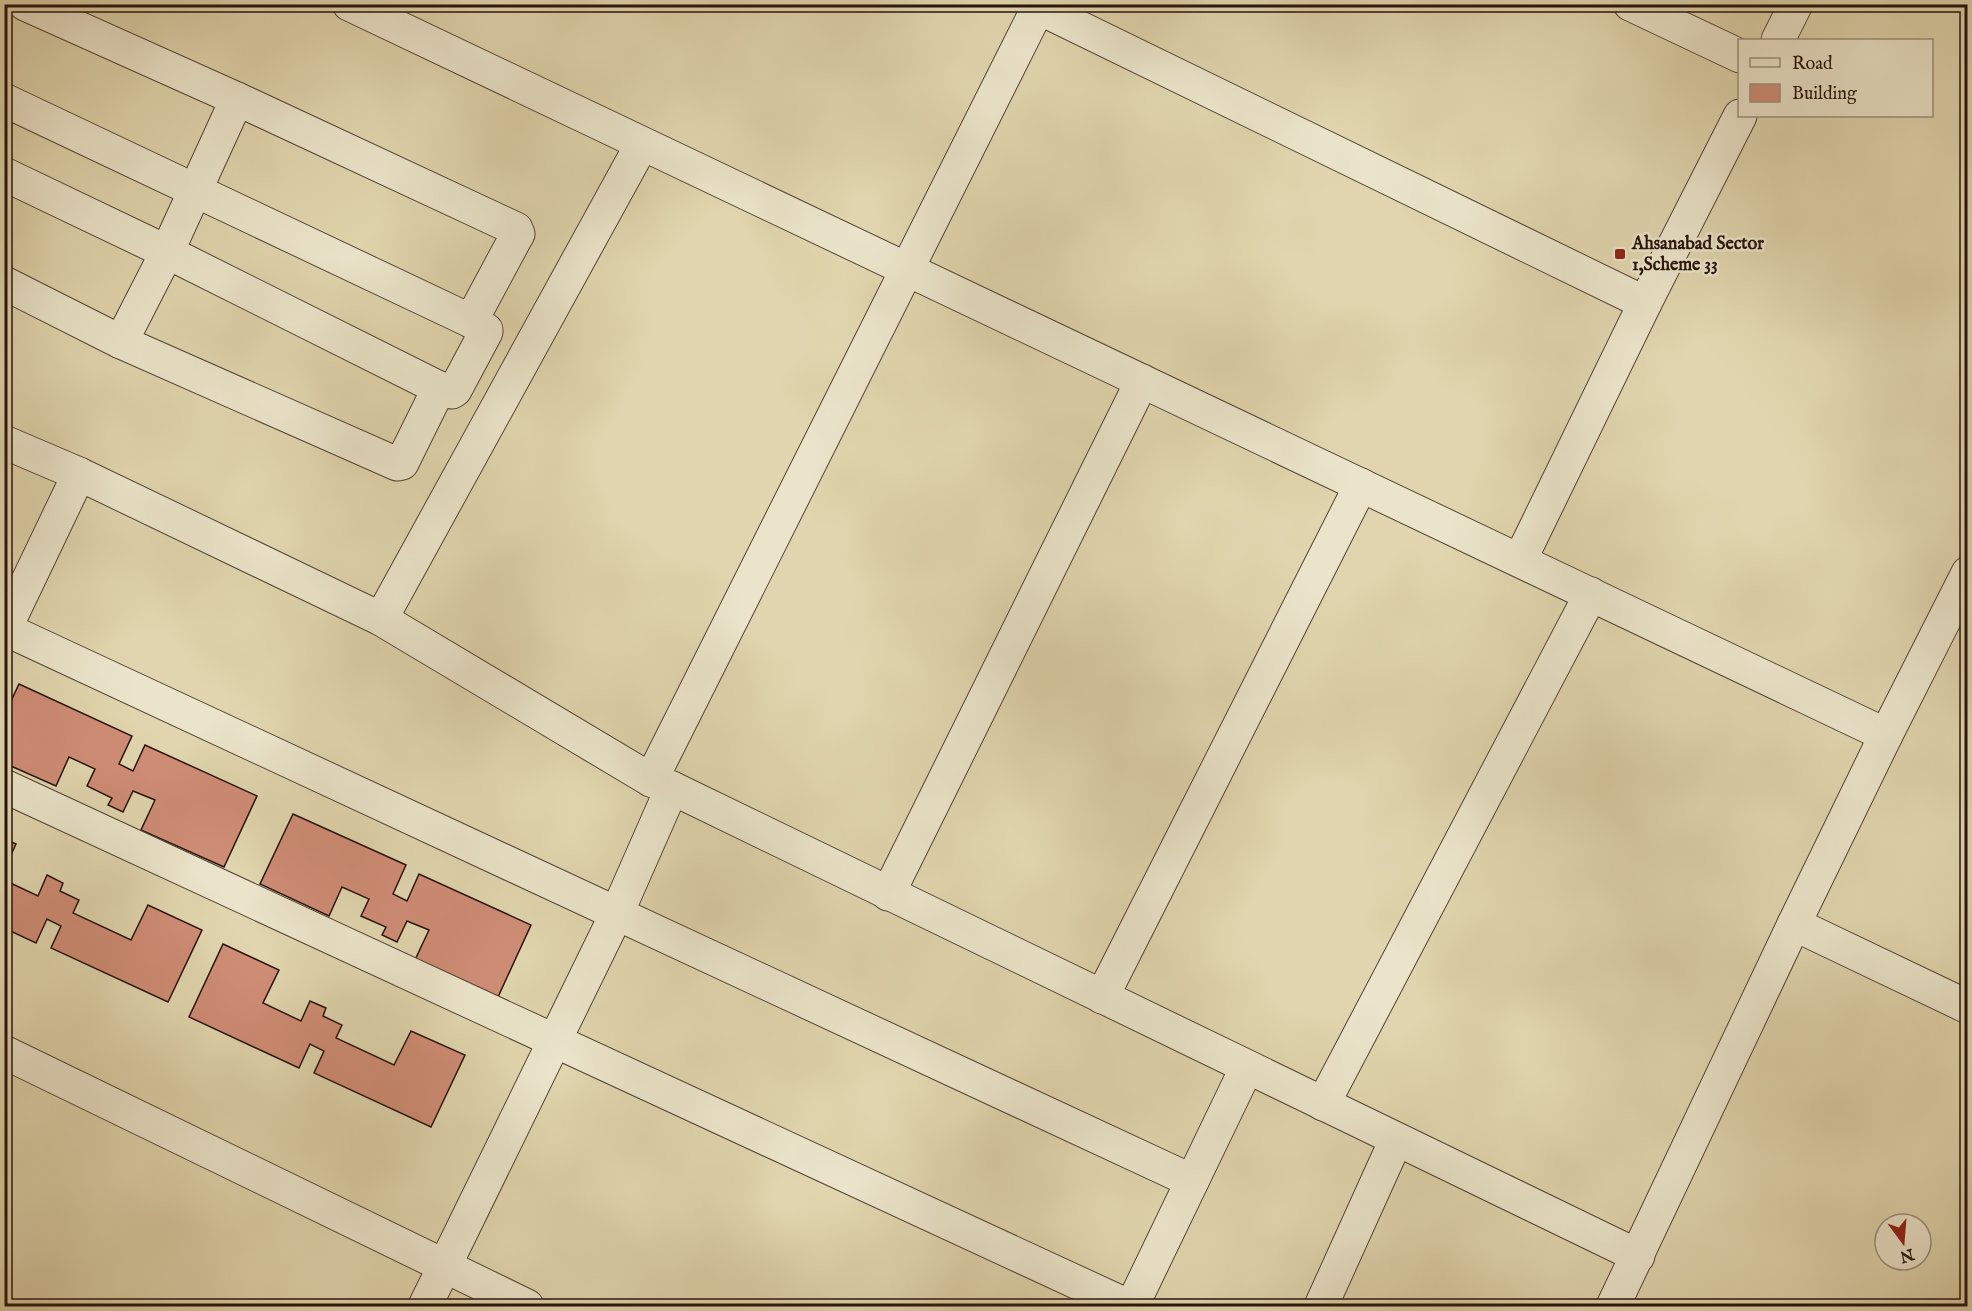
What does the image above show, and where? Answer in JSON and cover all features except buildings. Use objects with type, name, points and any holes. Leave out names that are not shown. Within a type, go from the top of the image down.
[{"type":"street","points":[[25,4],[237,99],[516,229],[518,234],[471,321]]},
{"type":"street","points":[[349,4],[1886,735]]},
{"type":"street","points":[[1630,4],[1738,55]]},
{"type":"street","points":[[1778,39],[1796,4]]},
{"type":"street","points":[[425,1306],[617,913],[662,784],[907,269],[1036,6],[1645,303]]},
{"type":"street","points":[[121,342],[167,252],[237,99]]},
{"type":"street","points":[[4,100],[471,321],[486,332],[455,390],[452,392],[439,388],[167,252],[4,174]]},
{"type":"street","points":[[1520,560],[1645,303],[1739,117]]},
{"type":"street","points":[[381,619],[642,144]]},
{"type":"street","points":[[4,283],[121,342],[400,465],[439,388]]},
{"type":"street","points":[[888,894],[1142,381]]},
{"type":"street","points":[[4,442],[79,474],[381,619],[662,784],[1638,1256]]},
{"type":"street","points":[[79,474],[5,630],[1192,1181]]},
{"type":"street","points":[[1102,997],[1361,485]]},
{"type":"street","points":[[1613,1306],[1794,924],[1968,573]]},
{"type":"street","points":[[1323,1104],[1591,594]]},
{"type":"street","points":[[4,786],[1130,1306],[1247,1067]]},
{"type":"street","points":[[1794,924],[1968,1007]]},
{"type":"street","points":[[4,1052],[527,1306]]},
{"type":"street","points":[[1321,1306],[1396,1140]]},
{"type":"place","name":"Ahsanabad Sector 1,Scheme 33","points":[[1620,254]]}]
